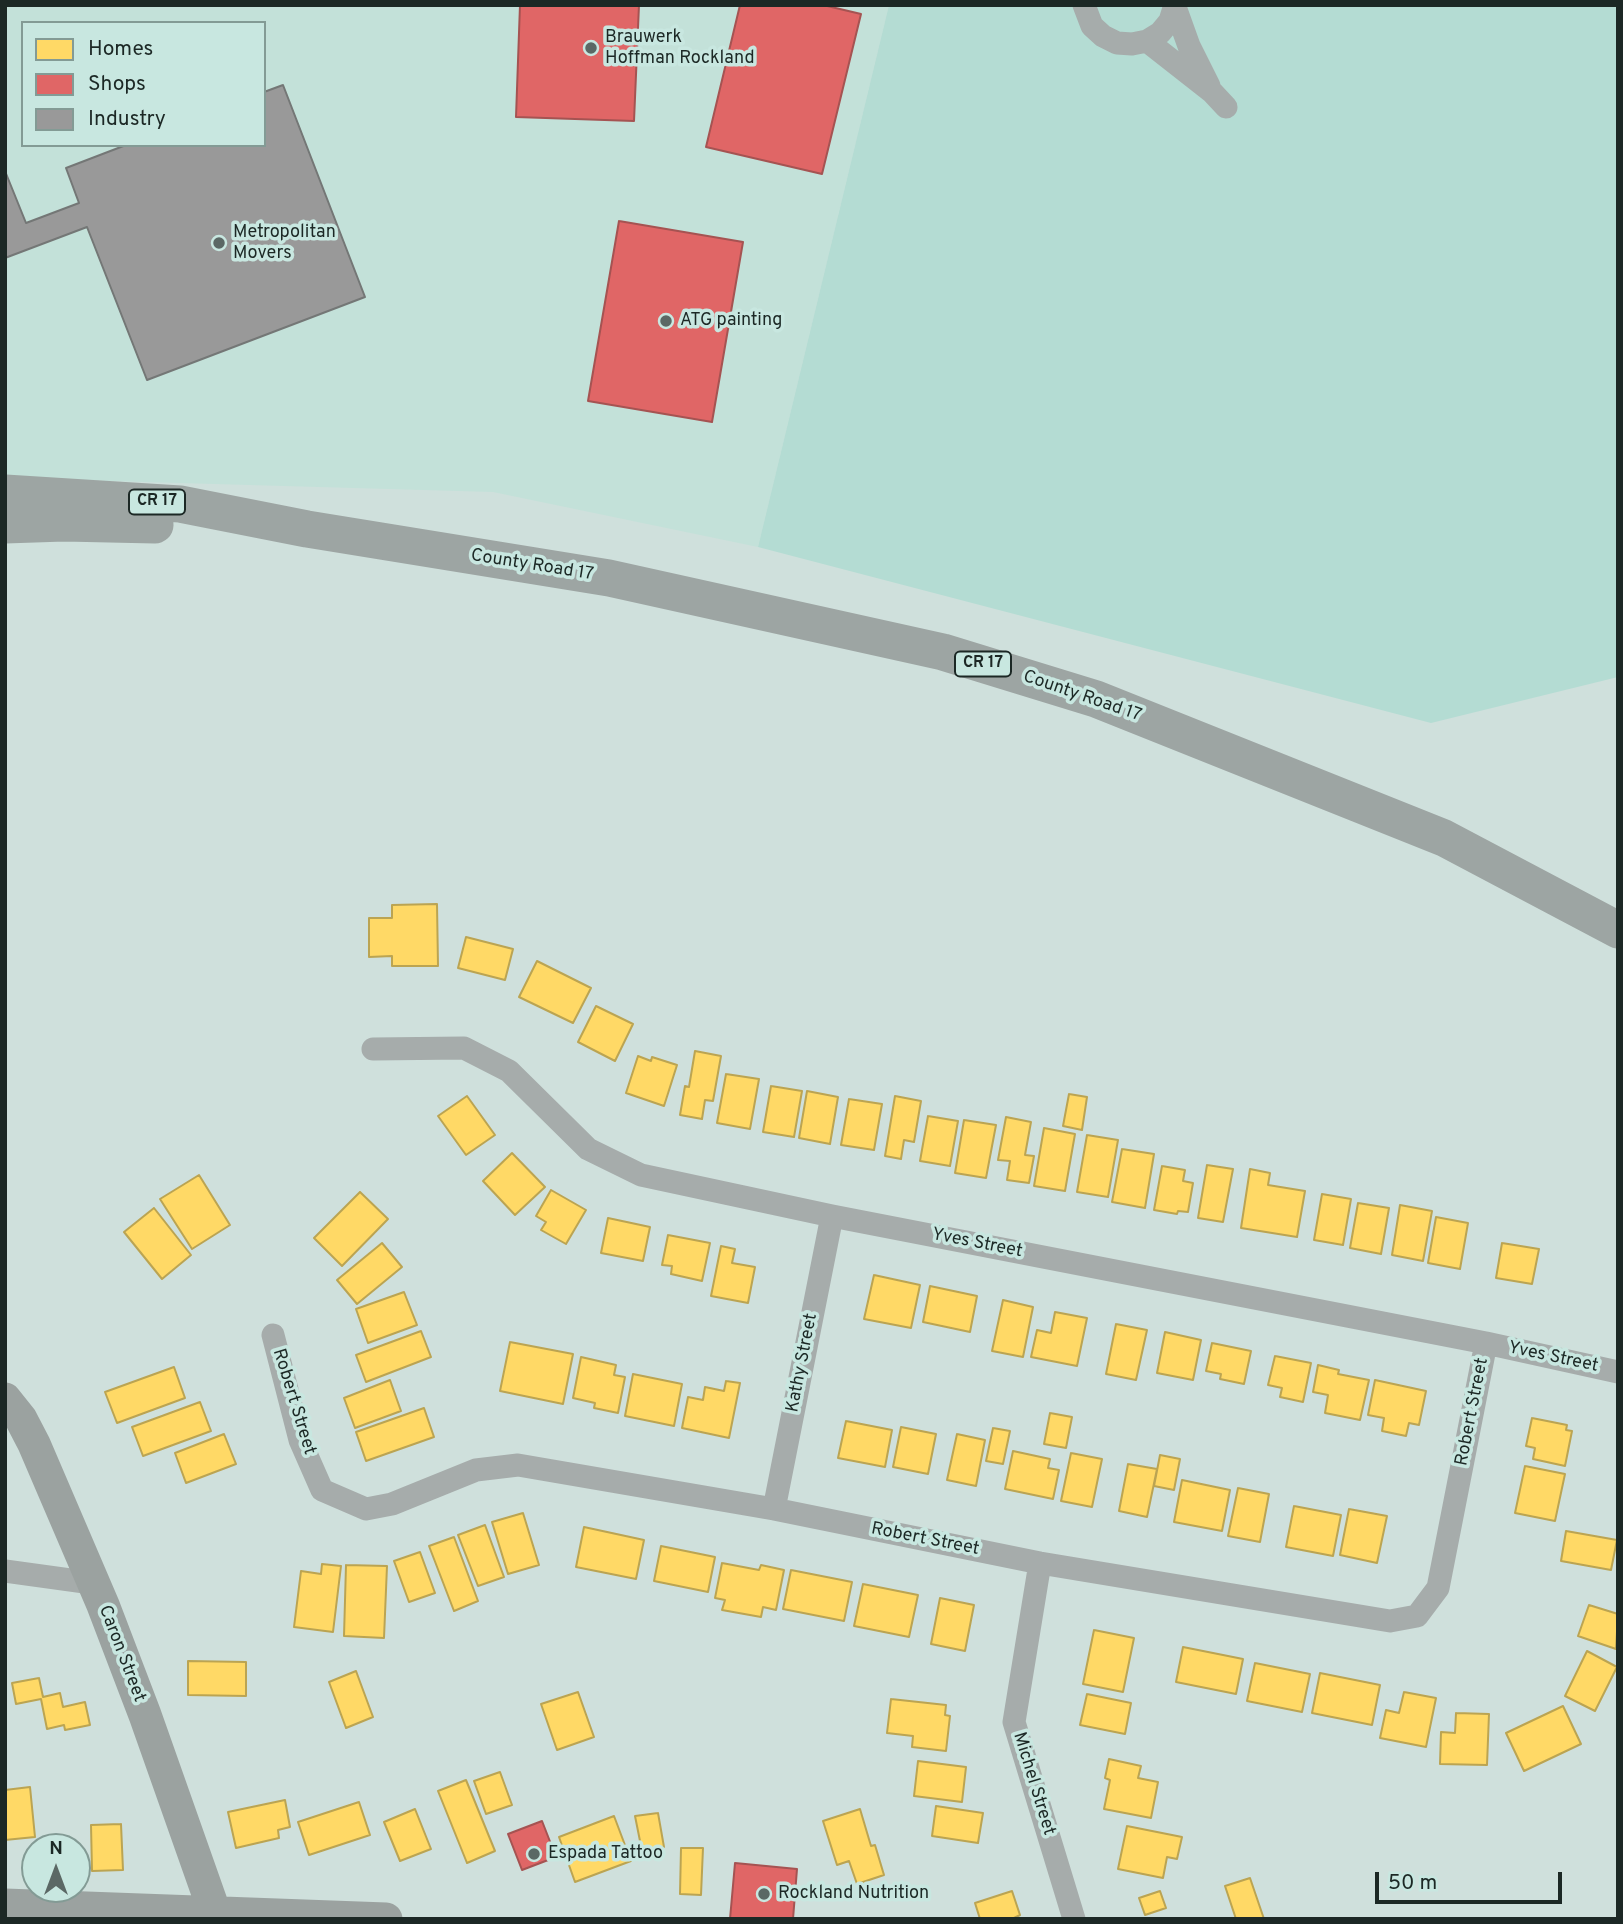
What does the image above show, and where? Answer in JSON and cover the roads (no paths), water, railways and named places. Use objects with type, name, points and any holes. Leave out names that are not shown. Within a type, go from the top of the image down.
[{"type":"main road","name":"County Road 17","points":[[5,493],[180,504],[307,529],[609,578],[943,652],[1097,699],[1444,838],[1618,930]]},
{"type":"main road","name":"County Road 17","points":[[5,525],[64,523],[307,529]]},
{"type":"street","points":[[1084,5],[1092,26],[1103,36],[1125,44],[1147,41],[1160,33],[1170,20],[1175,6]]},
{"type":"street","points":[[1147,41],[1219,100],[1189,46],[1175,6]]},
{"type":"street","name":"Yves Street","points":[[373,1049],[464,1048],[509,1071],[588,1149],[641,1175],[832,1216],[1486,1343],[1618,1372]]},
{"type":"street","name":"Kathy Street","points":[[774,1510],[832,1216]]},
{"type":"street","name":"Robert Street","points":[[273,1335],[300,1440],[322,1490],[366,1509],[393,1504],[476,1470],[518,1465],[774,1510],[1040,1563],[1390,1621],[1417,1616],[1438,1588],[1486,1343]]},
{"type":"street","name":"Caron Street","points":[[5,1399],[34,1444],[92,1583],[145,1715],[216,1915]]},
{"type":"street","name":"Michel Street","points":[[1040,1563],[1014,1722],[1074,1919]]},
{"type":"street","points":[[5,1571],[92,1583]]},
{"type":"street","points":[[5,1905],[216,1915],[386,1919]]},
{"type":"place","name":"Brauwerk Hoffman Rockland","points":[[591,48]]},
{"type":"place","name":"Metropolitan Movers","points":[[219,243]]},
{"type":"place","name":"ATG painting","points":[[666,321]]},
{"type":"place","name":"Espada Tattoo","points":[[534,1854]]},
{"type":"place","name":"Rockland Nutrition","points":[[764,1894]]}]
